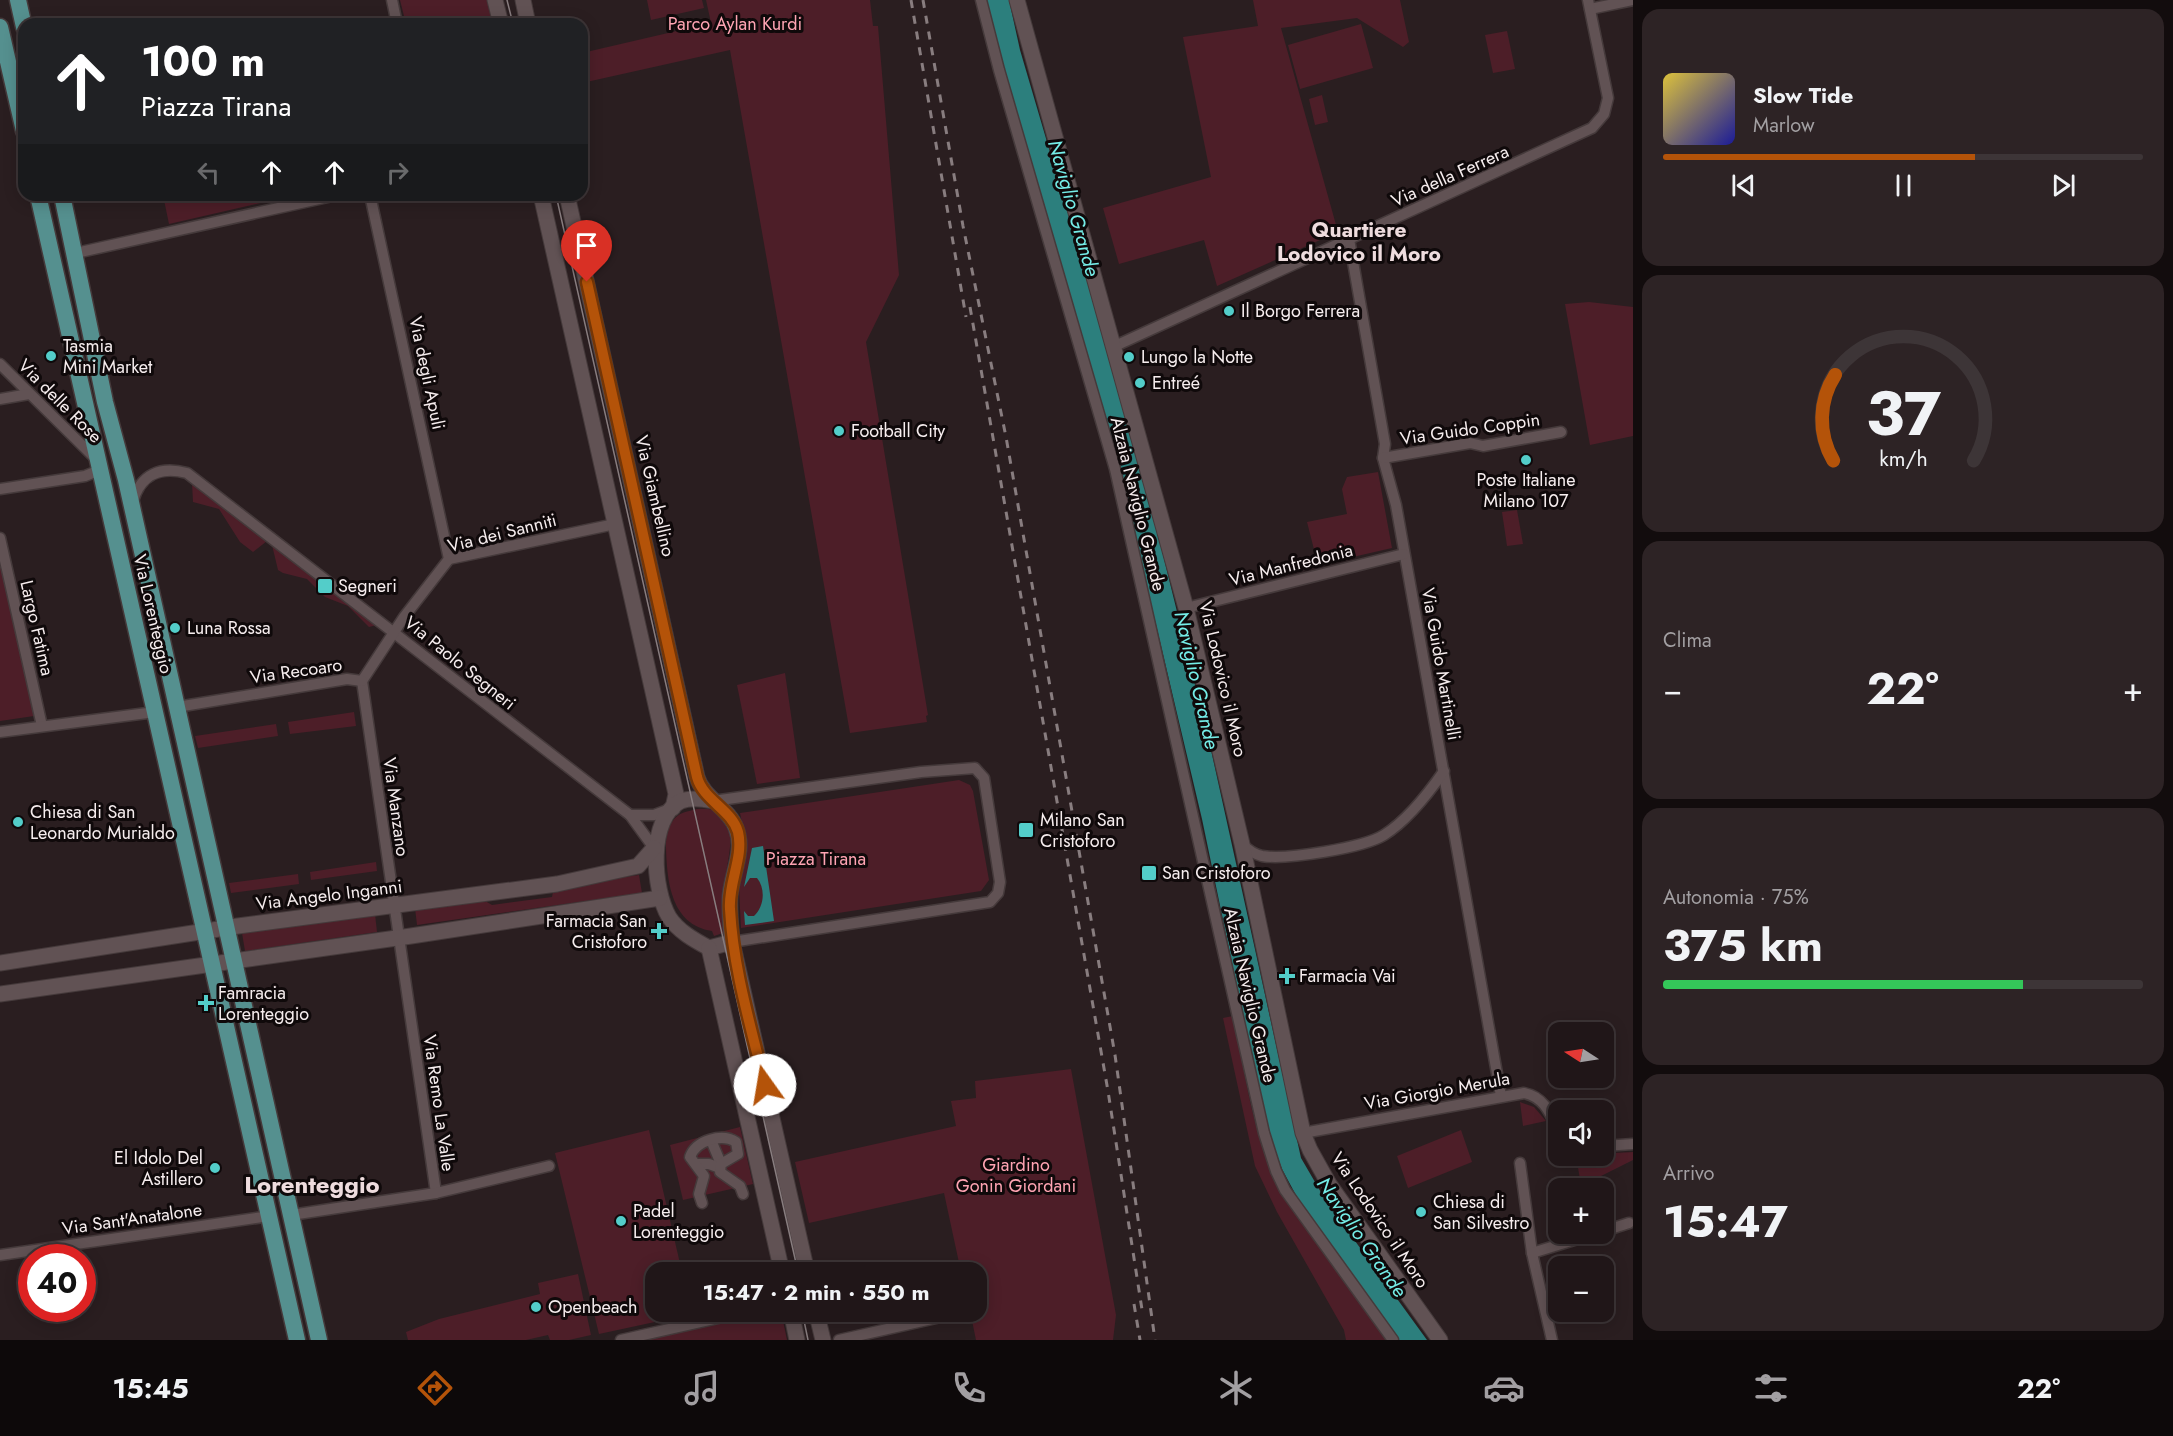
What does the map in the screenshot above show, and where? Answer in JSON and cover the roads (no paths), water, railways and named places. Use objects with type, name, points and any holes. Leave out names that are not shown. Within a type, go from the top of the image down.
[{"type":"main road","points":[[18,0],[22,18]]},
{"type":"main road","points":[[0,27],[18,106]]},
{"type":"main road","name":"Via Lorenteggio","points":[[39,201],[297,1340]]},
{"type":"main road","name":"Via Lorenteggio","points":[[63,201],[105,402],[122,466],[177,707],[319,1340]]},
{"type":"main road","points":[[52,258],[76,254]]},
{"type":"main road","points":[[72,341],[93,337]]},
{"type":"main road","points":[[99,466],[122,466]]},
{"type":"main road","points":[[131,607],[142,601],[152,602]]},
{"type":"main road","points":[[177,814],[200,808]]},
{"type":"street","points":[[392,0],[396,18]]},
{"type":"street","points":[[495,0],[500,18]]},
{"type":"street","points":[[523,0],[527,18]]},
{"type":"street","name":"Alzaia Naviglio Grande","points":[[981,0],[1114,469],[1262,1122],[1276,1171],[1285,1190],[1393,1340]]},
{"type":"street","name":"Via Lodovico il Moro","points":[[1017,0],[1186,608],[1247,854],[1304,1133],[1310,1150],[1329,1184],[1440,1340]]},
{"type":"street","points":[[1589,4],[1633,0]]},
{"type":"street","name":"Via della Ferrera","points":[[1115,346],[1584,134],[1599,122],[1608,98],[1589,4]]},
{"type":"street","points":[[76,254],[310,201]]},
{"type":"street","name":"Via degli Apuli","points":[[371,201],[449,559]]},
{"type":"street","points":[[542,201],[676,794],[673,808]]},
{"type":"street","name":"Via Giambellino","points":[[568,201],[697,777],[713,801]]},
{"type":"street","name":"Via Guido Martinelli","points":[[1348,239],[1385,444],[1383,458],[1396,505],[1501,1096]]},
{"type":"street","name":"Via delle Rose","points":[[0,364],[99,466]]},
{"type":"street","points":[[0,399],[29,394]]},
{"type":"street","name":"Via Guido Coppin","points":[[1383,458],[1470,443],[1483,446],[1562,432]]},
{"type":"street","points":[[0,489],[85,476],[99,466]]},
{"type":"street","name":"Via Paolo Segneri","points":[[131,506],[137,487],[147,477],[163,470],[187,473],[272,541],[395,632],[404,642],[630,815],[654,848]]},
{"type":"street","name":"Via dei Sanniti","points":[[395,632],[449,559],[615,524]]},
{"type":"street","name":"Largo Fatima","points":[[0,538],[42,726]]},
{"type":"street","name":"Via Manfredonia","points":[[1186,608],[1404,554]]},
{"type":"street","name":"Via Recoaro","points":[[177,707],[347,679],[362,681],[395,632]]},
{"type":"street","name":"Via Manzano","points":[[362,681],[398,938]]},
{"type":"street","points":[[0,732],[155,711]]},
{"type":"street","points":[[709,948],[732,942],[990,902],[998,893],[1000,882],[984,778],[975,768],[921,772],[713,801],[688,799],[679,802],[673,808],[662,828],[654,848],[660,898],[669,918],[679,928],[709,948],[780,1262]]},
{"type":"street","points":[[1247,854],[1284,857],[1369,842],[1398,824],[1425,796],[1444,771]]},
{"type":"street","points":[[713,801],[733,820],[739,841],[730,892],[732,942],[805,1262]]},
{"type":"street","points":[[630,815],[654,815],[673,808]]},
{"type":"street","name":"Via Angelo Inganni","points":[[0,963],[598,876],[638,866],[654,848]]},
{"type":"street","points":[[0,994],[398,938],[660,898]]},
{"type":"street","name":"Via Remo La Valle","points":[[398,938],[436,1193],[549,1166]]},
{"type":"street","points":[[231,1042],[251,1037]]},
{"type":"street","name":"Via Giorgio Merula","points":[[1304,1133],[1524,1093],[1536,1095],[1548,1110]]},
{"type":"street","points":[[728,1138],[738,1146],[738,1154],[720,1166],[697,1164],[691,1161],[692,1151],[711,1140],[728,1138]]},
{"type":"street","points":[[711,1140],[721,1176],[740,1186],[742,1194]]},
{"type":"street","points":[[1614,1145],[1633,1143]]},
{"type":"street","points":[[1521,1163],[1532,1253],[1552,1340]]},
{"type":"street","points":[[697,1164],[704,1176],[699,1194],[702,1203]]},
{"type":"street","points":[[291,1215],[436,1193]]},
{"type":"street","name":"Via Sant'Anatalone","points":[[0,1255],[270,1216]]},
{"type":"street","points":[[1614,1228],[1629,1223]]},
{"type":"street","points":[[1532,1253],[1561,1244]]},
{"type":"street","points":[[621,1340],[700,1322]]},
{"type":"street","points":[[793,1322],[797,1340]]},
{"type":"street","points":[[819,1322],[823,1340]]},
{"type":"street","points":[[839,1340],[918,1322]]},
{"type":"water","points":[[986,0],[1009,0],[1020,50],[1136,445],[1211,750],[1301,1158],[1326,1201],[1427,1340],[1397,1340],[1305,1212],[1282,1169],[1266,1126],[1202,819],[1119,468],[1003,70]]},
{"type":"water","points":[[763,846],[774,921],[745,925],[744,911],[748,916],[754,916],[762,903],[762,887],[757,878],[750,878],[744,887],[752,848]]},
{"type":"tram line","points":[[507,0],[512,18]]},
{"type":"tram line","points":[[557,201],[796,1262]]},
{"type":"tram line","points":[[804,1322],[808,1340]]},
{"type":"railway","points":[[911,0],[966,317]]},
{"type":"railway","points":[[923,0],[963,226],[1006,437],[1115,1055],[1155,1340]]},
{"type":"railway","points":[[970,307],[1108,1091],[1143,1316]]},
{"type":"railway","points":[[1134,1304],[1140,1340]]},
{"type":"place","name":"Il Borgo Ferrera","points":[[1229,311]]},
{"type":"place","name":"Tasmia Mini Market","points":[[51,356]]},
{"type":"place","name":"Lungo la Notte","points":[[1129,357]]},
{"type":"place","name":"Entreé","points":[[1140,383]]},
{"type":"place","name":"Football City","points":[[839,431]]},
{"type":"place","name":"Poste Italiane Milano 107","points":[[1526,460]]},
{"type":"place","name":"Segneri","points":[[325,586]]},
{"type":"place","name":"Luna Rossa","points":[[175,628]]},
{"type":"place","name":"Chiesa di San Leonardo Murialdo","points":[[18,822]]},
{"type":"place","name":"Milano San Cristoforo","points":[[1026,830]]},
{"type":"place","name":"San Cristoforo","points":[[1149,873]]},
{"type":"place","name":"Farmacia San Cristoforo","points":[[659,931]]},
{"type":"place","name":"Farmacia Vai","points":[[1287,976]]},
{"type":"place","name":"Famracia Lorenteggio","points":[[206,1003]]},
{"type":"place","name":"El Idolo Del Astillero","points":[[215,1168]]},
{"type":"place","name":"Chiesa di San Silvestro","points":[[1421,1212]]},
{"type":"place","name":"Padel Lorenteggio","points":[[621,1221]]},
{"type":"place","name":"Openbeach","points":[[536,1307]]},
{"type":"district","name":"Quartiere Lodovico il Moro","points":[[1359,242]]},
{"type":"district","name":"Lorenteggio","points":[[312,1185]]},
{"type":"park label","name":"Parco Aylan Kurdi","points":[[735,24]]},
{"type":"park label","name":"Piazza Tirana","points":[[816,859]]},
{"type":"park label","name":"Giardino Gonin Giordani","points":[[1016,1175]]},
{"type":"water label","name":"Naviglio Grande","points":[[1074,208]]},
{"type":"water label","name":"Naviglio Grande","points":[[1197,680]]},
{"type":"water label","name":"Naviglio Grande","points":[[1362,1237]]}]
